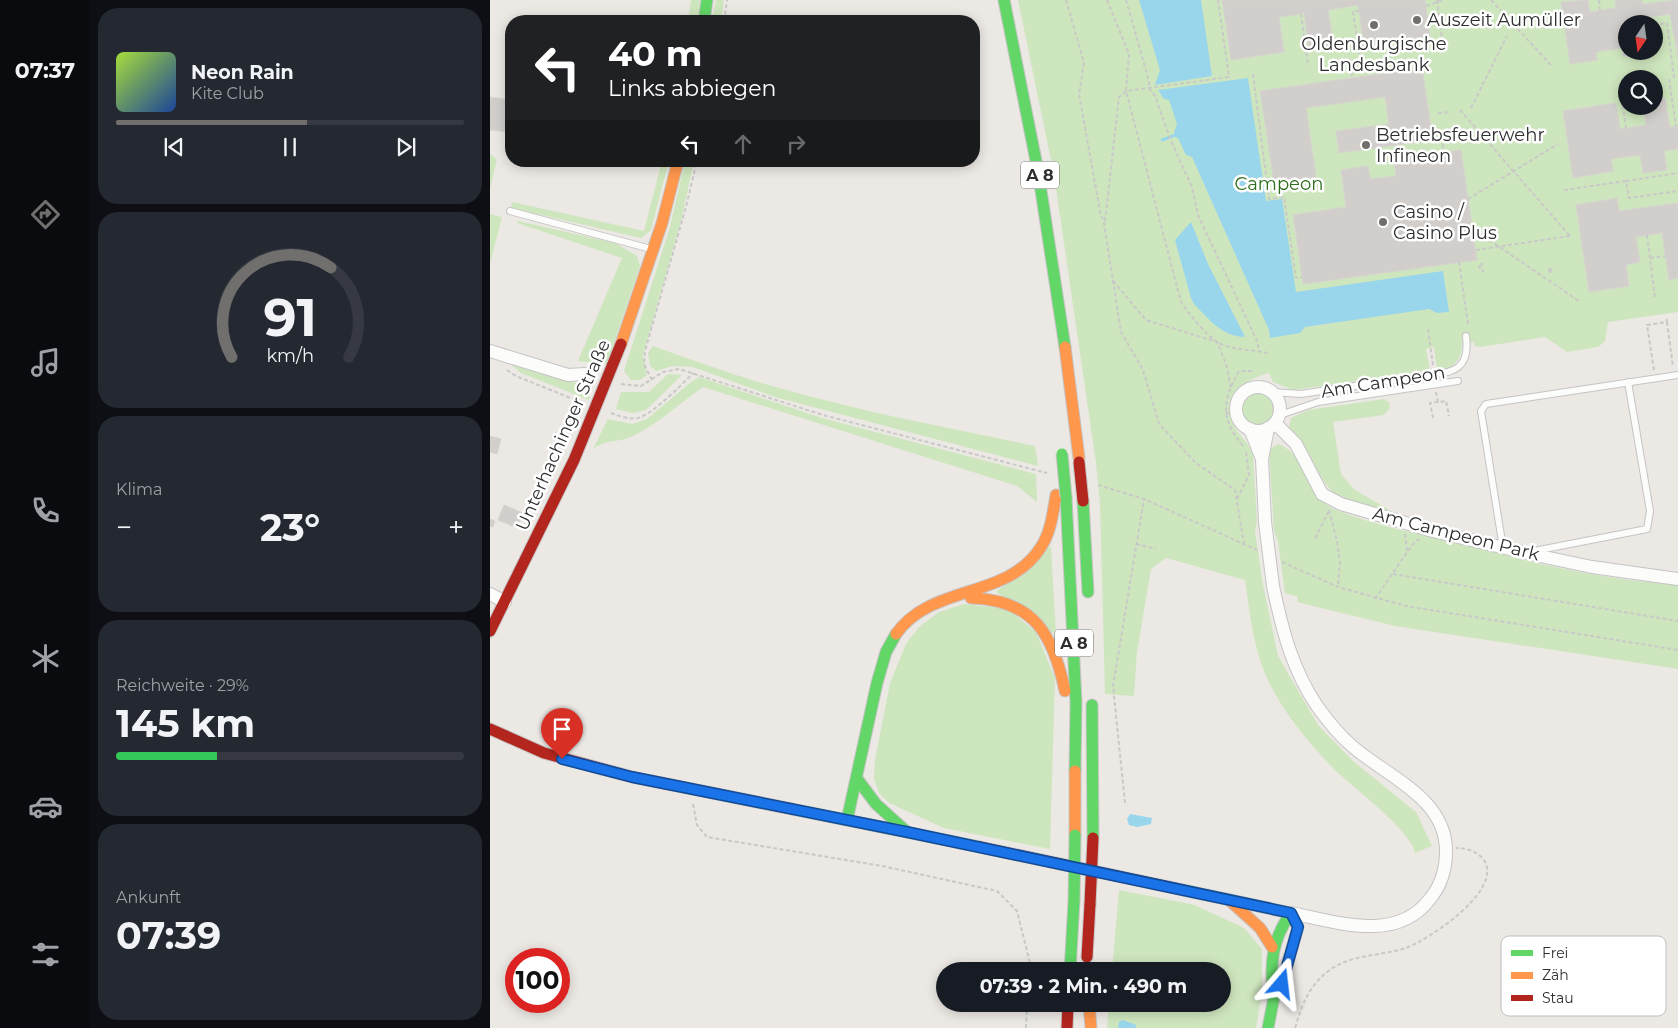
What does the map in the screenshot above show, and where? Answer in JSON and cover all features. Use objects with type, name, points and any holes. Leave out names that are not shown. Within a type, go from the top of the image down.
[{"type":"main road","points":[[705,15],[707,0]]},
{"type":"main road","name":"A 8","points":[[1004,0],[1047,212],[1067,351],[1083,500],[1088,602]]},
{"type":"main road","name":"Unterhachinger Straße","points":[[490,631],[590,425],[609,381],[655,250],[676,167]]},
{"type":"main road","points":[[847,820],[858,780],[877,683],[888,648],[901,627],[912,615],[939,599],[992,586],[1022,570],[1042,547],[1061,496],[1062,450]]},
{"type":"main road","name":"A 8","points":[[1061,496],[1073,622],[1076,789],[1074,901],[1071,962]]},
{"type":"main road","points":[[939,599],[987,597],[1015,604],[1037,623],[1053,645],[1062,672],[1076,789]]},
{"type":"main road","points":[[1087,962],[1093,838],[1092,698]]},
{"type":"main road","points":[[490,729],[544,753],[580,765],[1291,913]]},
{"type":"main road","points":[[858,780],[876,804],[907,832]]},
{"type":"main road","points":[[1229,900],[1260,928],[1272,947]]},
{"type":"main road","points":[[1274,997],[1271,981],[1272,947],[1278,931],[1291,913]]},
{"type":"main road","points":[[1268,1028],[1274,997],[1282,984],[1298,927],[1291,913]]},
{"type":"main road","points":[[1067,1028],[1068,1012]]},
{"type":"main road","points":[[1083,1028],[1084,1012]]},
{"type":"main road","points":[[1090,1012],[1091,1028]]},
{"type":"street","points":[[490,351],[568,375],[586,374]]},
{"type":"street","points":[[1262,458],[1250,429],[1231,413],[1239,399],[1249,389],[1264,388],[1272,392],[1280,406],[1262,458],[1265,522],[1274,586],[1290,654],[1303,683],[1317,705],[1350,745],[1375,765],[1408,787],[1429,805],[1441,827],[1446,848],[1444,872],[1439,886],[1423,909],[1399,923],[1366,927],[1291,913]]},
{"type":"street","points":[[1250,429],[1259,430],[1274,422]]},
{"type":"street","points":[[1274,422],[1296,444],[1330,506]]},
{"type":"street","points":[[1266,444],[1277,437],[1296,444]]},
{"type":"street","name":"Am Campeon Park","points":[[1330,506],[1398,521],[1502,548],[1592,567],[1678,579]]},
{"type":"street","points":[[490,594],[505,602]]},
{"type":"lane","points":[[510,211],[655,250]]},
{"type":"lane","name":"Am Campeon","points":[[1272,392],[1301,394],[1448,372],[1460,367],[1464,361],[1467,352],[1466,336]]},
{"type":"lane","points":[[1502,548],[1481,412],[1486,404],[1676,375]]},
{"type":"lane","name":"Am Campeon","points":[[1274,422],[1318,402],[1458,381]]},
{"type":"lane","points":[[1526,553],[1647,529],[1650,511],[1628,382]]},
{"type":"path","points":[[725,15],[727,0]]},
{"type":"path","points":[[1066,0],[1084,63],[1079,94],[1104,223],[1121,332],[1143,370],[1159,424],[1196,464],[1235,490],[1244,544],[1144,499],[1099,486]]},
{"type":"path","points":[[1107,0],[1129,54],[1126,91],[1181,302],[1217,342],[1226,364],[1230,388],[1231,413],[1228,425],[1243,446],[1249,467],[1249,475],[1238,499]]},
{"type":"path","points":[[1126,0],[1149,80],[1149,88],[1155,96],[1171,141],[1192,187],[1198,215],[1258,343],[1258,350]]},
{"type":"path","points":[[1104,223],[1119,97],[1126,91],[1229,77],[1218,0]]},
{"type":"path","points":[[1437,0],[1443,46]]},
{"type":"path","points":[[1426,6],[1437,4],[1443,0]]},
{"type":"path","points":[[1491,0],[1551,65]]},
{"type":"path","points":[[1599,0],[1600,11]]},
{"type":"path","points":[[1359,10],[1353,12],[1360,58]]},
{"type":"path","points":[[1301,14],[1308,66]]},
{"type":"path","points":[[1663,24],[1667,23],[1674,78]]},
{"type":"path","points":[[1471,108],[1507,36]]},
{"type":"path","points":[[1350,59],[1352,78]]},
{"type":"path","points":[[1253,74],[1269,199],[1284,196],[1296,278],[1302,277]]},
{"type":"path","points":[[1669,79],[1676,126]]},
{"type":"path","points":[[1460,110],[1570,236],[1476,250]]},
{"type":"path","points":[[1438,113],[1450,112]]},
{"type":"path","points":[[1624,115],[1626,128]]},
{"type":"path","points":[[1442,138],[1444,152]]},
{"type":"path","points":[[1468,199],[1558,144]]},
{"type":"path","points":[[652,380],[644,364],[646,351],[696,167]]},
{"type":"path","points":[[1564,190],[1678,173]]},
{"type":"path","points":[[1626,181],[1629,198],[1678,191]]},
{"type":"path","points":[[1472,229],[1579,301]]},
{"type":"path","points":[[1647,235],[1655,297]]},
{"type":"path","points":[[1650,258],[1666,256]]},
{"type":"path","points":[[1459,262],[1468,324]]},
{"type":"path","points":[[1480,269],[1480,264],[1482,264],[1483,272]]},
{"type":"path","points":[[1112,279],[1146,320],[1234,348],[1267,352]]},
{"type":"path","points":[[1666,317],[1676,375]]},
{"type":"path","points":[[1655,378],[1647,325],[1667,322]]},
{"type":"path","points":[[1428,329],[1432,352]]},
{"type":"path","points":[[490,351],[501,364],[516,376],[585,404]]},
{"type":"path","points":[[609,381],[627,386],[641,386],[663,372],[679,369],[823,415],[1039,471]]},
{"type":"path","points":[[1230,388],[1239,372],[1253,371]]},
{"type":"path","points":[[611,413],[627,418],[638,418],[651,411],[694,373]]},
{"type":"path","points":[[1433,418],[1430,403],[1446,401],[1449,416]]},
{"type":"path","points":[[1126,803],[1113,686],[1144,499]]},
{"type":"path","points":[[1315,538],[1330,506]]},
{"type":"path","points":[[1330,506],[1340,564],[1338,587]]},
{"type":"path","points":[[1398,521],[1408,541],[1407,553]]},
{"type":"path","points":[[1375,599],[1407,553],[1421,538],[1434,531]]},
{"type":"path","points":[[1136,544],[1156,549]]},
{"type":"path","points":[[1289,565],[1338,587],[1375,599],[1438,612],[1678,650]]},
{"type":"path","points":[[1393,574],[1678,621]]},
{"type":"path","points":[[692,807],[697,825],[707,837],[882,866],[997,892],[1017,911],[1030,962]]},
{"type":"path","points":[[1026,1028],[1027,1012]]},
{"type":"green space","points":[[691,0],[700,0],[699,15],[689,15]]},
{"type":"green space","points":[[716,0],[724,0],[722,15],[713,15]]},
{"type":"green space","name":"Campeon","points":[[1018,0],[1678,0],[1678,312],[1608,322],[1605,341],[1598,347],[1567,352],[1545,337],[1480,347],[1475,346],[1474,342],[1462,344],[1462,349],[1456,363],[1448,368],[1437,371],[1434,347],[1426,349],[1430,371],[1293,390],[1273,382],[1269,373],[1243,385],[1231,398],[1229,406],[1234,426],[1249,446],[1253,455],[1257,521],[1255,531],[1263,585],[1278,656],[1318,725],[1353,761],[1416,812],[1432,846],[1415,853],[1411,843],[1391,820],[1331,766],[1290,718],[1273,691],[1261,663],[1253,632],[1245,580],[1166,558],[1151,569],[1137,652],[1134,696],[1105,694],[1100,504],[1096,463],[1054,175]]},
{"type":"green space","points":[[490,154],[497,159],[490,189]]},
{"type":"green space","points":[[660,167],[667,167],[651,230],[641,238],[511,208],[512,202],[644,231]]},
{"type":"green space","points":[[684,167],[693,167],[681,221],[643,355],[647,375],[640,380],[631,380],[624,371],[670,227]]},
{"type":"green space","points":[[490,214],[502,217],[490,264]]},
{"type":"green space","points":[[518,221],[615,243],[637,256],[640,266],[607,364],[578,361],[622,258],[517,223]]},
{"type":"green space","points":[[653,346],[716,368],[811,397],[1035,446],[1038,466],[775,397],[693,367],[672,366],[656,371],[650,366],[648,353]]},
{"type":"green space","points":[[504,359],[591,388],[589,400],[521,373]]},
{"type":"green space","points":[[668,374],[682,375],[646,410],[633,413],[616,409],[621,392],[649,392]]},
{"type":"green space","points":[[699,377],[822,418],[1036,474],[1037,502],[1017,486],[703,387],[642,431],[628,438],[604,443],[593,449],[608,419],[632,424],[647,419]]},
{"type":"green space","points":[[1259,392],[1266,393],[1271,397],[1275,402],[1275,416],[1271,421],[1266,425],[1259,426],[1252,425],[1247,421],[1243,416],[1242,409],[1243,402],[1247,397],[1252,393]]},
{"type":"green space","points":[[1384,399],[1389,402],[1390,408],[1384,415],[1333,422],[1341,474],[1355,490],[1388,509],[1385,511],[1342,498],[1331,490],[1320,475],[1302,442],[1289,428],[1291,418],[1308,410]]},
{"type":"green space","points":[[1278,444],[1288,449],[1295,457],[1311,486],[1325,504],[1350,515],[1394,528],[1565,569],[1621,579],[1678,584],[1678,669],[1395,626],[1297,602],[1298,597],[1285,593],[1278,541],[1274,531],[1269,450]]},
{"type":"green space","points":[[1051,546],[1056,635],[996,592]]},
{"type":"green space","points":[[964,604],[1008,609],[1036,632],[1055,678],[1050,849],[944,828],[889,803],[879,793],[874,779],[875,760],[890,683],[906,644],[919,627],[939,612]]},
{"type":"green space","points":[[1119,890],[1195,905],[1244,928],[1262,949],[1262,991],[1256,1028],[1136,1028],[1136,1025],[1119,1023],[1118,1028],[1107,1028],[1108,1012],[1231,1012],[1231,962],[1113,962]]},
{"type":"water","points":[[1139,0],[1201,0],[1212,76],[1155,85],[1160,70]]},
{"type":"water","points":[[1248,78],[1266,201],[1282,199],[1296,292],[1443,271],[1449,312],[1437,313],[1429,309],[1305,327],[1300,333],[1270,338],[1269,330],[1192,157],[1186,155],[1178,138],[1173,136],[1177,124],[1169,100],[1164,99],[1158,90]]},
{"type":"water","points":[[1191,222],[1208,264],[1245,337],[1229,334],[1216,326],[1194,304],[1191,298],[1175,240]]},
{"type":"water","points":[[1130,814],[1152,818],[1151,824],[1137,827],[1129,825],[1127,819]]},
{"type":"water","points":[[1123,1020],[1136,1025],[1136,1028],[1118,1028],[1119,1022]]},
{"type":"building","points":[[1222,0],[1425,0],[1430,36],[1364,46],[1358,5],[1328,10],[1334,45],[1309,49],[1304,13],[1279,17],[1284,52],[1231,60]]},
{"type":"building","points":[[1588,0],[1590,12],[1616,8],[1615,0],[1642,0],[1643,4],[1678,0],[1678,58],[1670,14],[1618,15],[1618,49],[1596,52],[1597,60],[1570,64],[1561,2]]},
{"type":"building","points":[[1422,68],[1433,140],[1339,153],[1336,131],[1389,124],[1385,97],[1306,108],[1316,177],[1274,183],[1260,91]]},
{"type":"building","points":[[490,97],[505,99],[505,131],[490,130]]},
{"type":"building","points":[[1663,98],[1665,98],[1670,127],[1678,126],[1678,149],[1664,151],[1667,170],[1643,173],[1640,155],[1611,159],[1613,171],[1573,178],[1563,111],[1616,103],[1620,129],[1646,125],[1644,115],[1663,115]]},
{"type":"building","name":"Casino / Casino Plus","points":[[1461,150],[1477,260],[1303,284],[1293,215],[1346,207],[1341,170],[1368,166],[1370,179],[1396,176],[1394,159]]},
{"type":"building","points":[[1617,198],[1619,211],[1678,203],[1678,278],[1669,280],[1662,233],[1636,237],[1640,262],[1626,265],[1629,286],[1589,292],[1576,205]]},
{"type":"building","points":[[490,436],[501,439],[497,454],[490,452]]},
{"type":"building","points":[[504,505],[523,513],[517,528],[498,520]]},
{"type":"building","points":[[490,519],[495,521],[493,527],[490,526]]},
{"type":"waterway","points":[[1162,140],[1173,136]]},
{"type":"traffic: fast","points":[[705,15],[707,0]]},
{"type":"traffic: fast","points":[[1004,0],[1038,171],[1065,347]]},
{"type":"traffic: fast","points":[[1062,454],[1066,497]]},
{"type":"traffic: fast","points":[[1066,497],[1076,703],[1075,771]]},
{"type":"traffic: fast","points":[[1083,501],[1088,592]]},
{"type":"traffic: fast","points":[[847,820],[877,683],[886,652],[896,634]]},
{"type":"traffic: fast","points":[[1092,705],[1093,838]]},
{"type":"traffic: fast","points":[[858,780],[876,804],[907,832]]},
{"type":"traffic: fast","points":[[792,809],[980,847]]},
{"type":"traffic: fast","points":[[1074,901],[1075,835]]},
{"type":"traffic: fast","points":[[1183,890],[1291,913]]},
{"type":"traffic: fast","points":[[1071,962],[1074,901]]},
{"type":"traffic: fast","points":[[1268,1028],[1274,997],[1282,983],[1298,927],[1291,913],[1276,943],[1272,964],[1274,997]]},
{"type":"traffic: slow","points":[[621,344],[662,223],[676,167]]},
{"type":"traffic: slow","points":[[1065,347],[1079,458]]},
{"type":"traffic: slow","points":[[896,634],[911,618],[929,606],[1009,576],[1027,564],[1041,547],[1047,535],[1056,495]]},
{"type":"traffic: slow","points":[[971,598],[993,600],[1011,605],[1025,613],[1037,624],[1047,637],[1054,653],[1065,691]]},
{"type":"traffic: slow","points":[[1075,771],[1075,835]]},
{"type":"traffic: slow","points":[[1229,900],[1260,928],[1272,947]]},
{"type":"traffic: slow","points":[[1090,1012],[1091,1028]]},
{"type":"traffic: jam","points":[[490,631],[574,460],[621,344]]},
{"type":"traffic: jam","points":[[1079,462],[1083,501]]},
{"type":"traffic: jam","points":[[490,729],[544,753],[632,777],[792,809]]},
{"type":"traffic: jam","points":[[1090,904],[1093,838]]},
{"type":"traffic: jam","points":[[980,847],[1183,890]]},
{"type":"traffic: jam","points":[[1087,957],[1090,904]]},
{"type":"traffic: jam","points":[[1067,1028],[1068,1012]]},
{"type":"place","name":"Auszeit Aumüller","points":[[1417,20]]},
{"type":"place","name":"Oldenburgische Landesbank","points":[[1374,25]]},
{"type":"place","name":"Betriebsfeuerwehr Infineon","points":[[1366,145]]},
{"type":"place","name":"Casino / Casino Plus","points":[[1383,222]]},
{"type":"route","points":[[562,759],[632,777],[907,832],[1291,913],[1298,927],[1282,984]]}]
